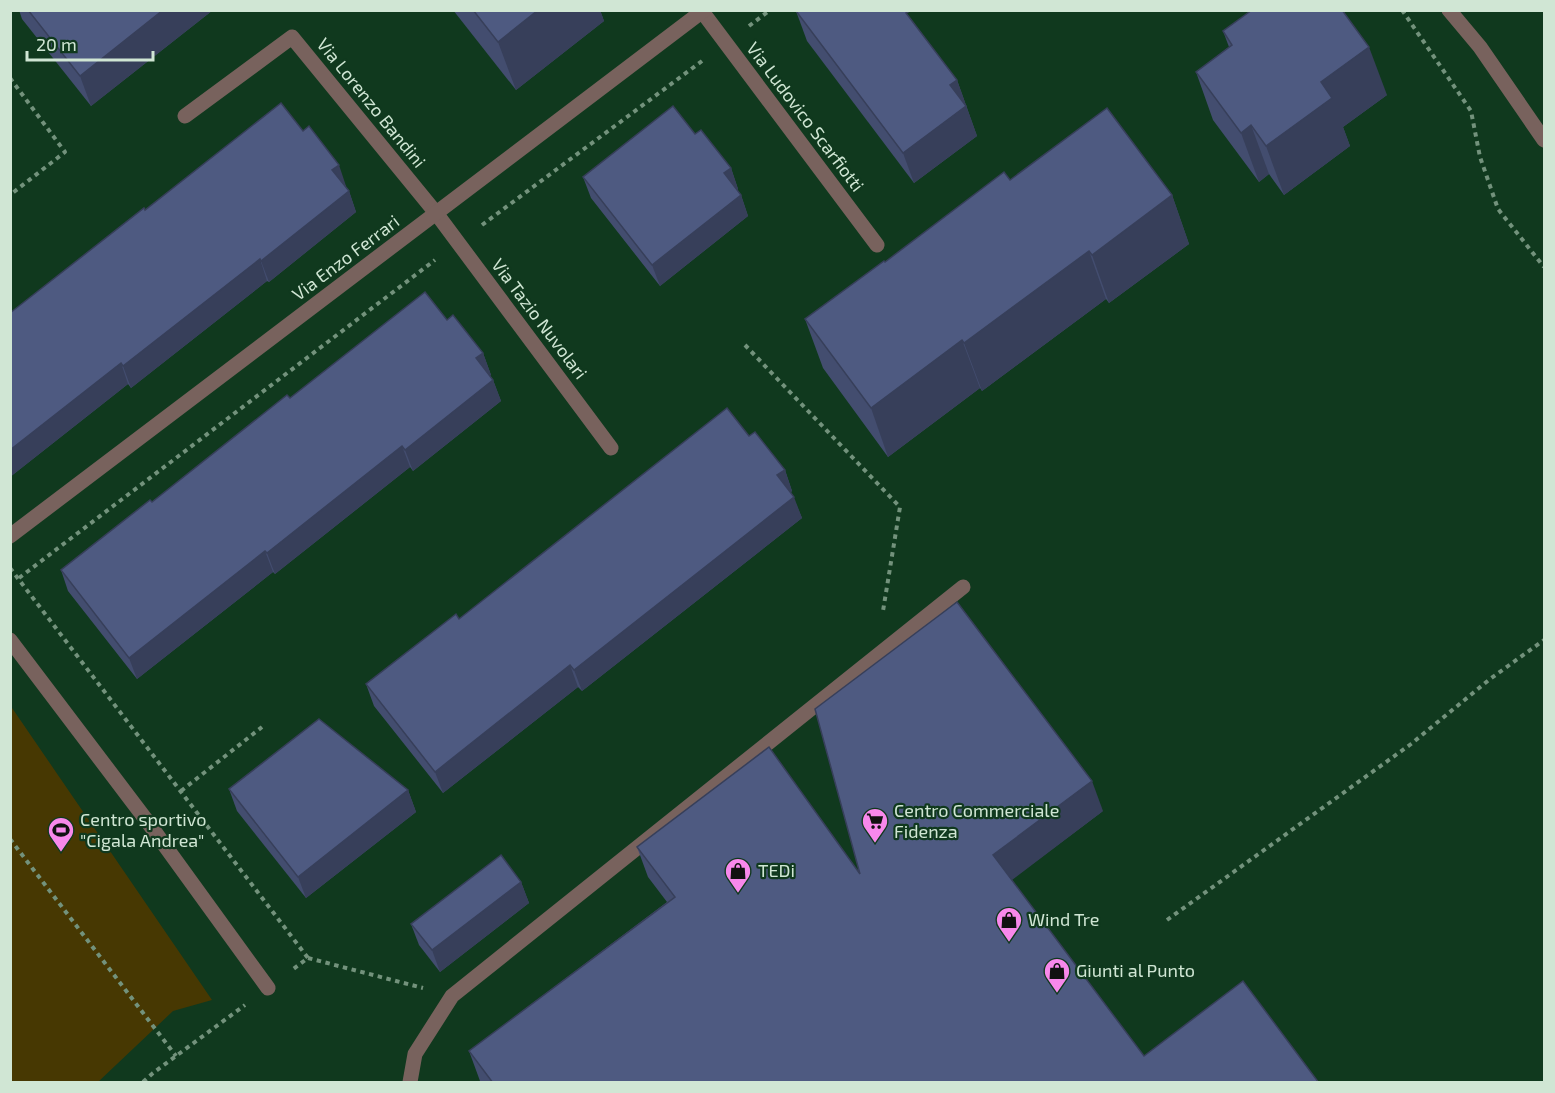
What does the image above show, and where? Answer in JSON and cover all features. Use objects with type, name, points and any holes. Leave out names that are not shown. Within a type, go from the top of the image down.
[{"type":"street","points":[[1449,10],[1480,47],[1545,140]]},
{"type":"street","name":"Via Ludovico Scarfiotti","points":[[703,11],[877,245]]},
{"type":"street","name":"Via Enzo Ferrari","points":[[10,536],[703,11]]},
{"type":"street","name":"Via Lorenzo Bandini","points":[[185,116],[292,37],[436,213]]},
{"type":"street","name":"Via Tazio Nuvolari","points":[[436,213],[611,448]]},
{"type":"street","points":[[410,1083],[415,1054],[452,996],[963,588]]},
{"type":"street","points":[[10,640],[147,821],[268,988]]},
{"type":"path","points":[[19,578],[458,243],[770,10]]},
{"type":"path","points":[[1402,10],[1471,111],[1480,157],[1498,209],[1545,267]]},
{"type":"path","points":[[10,78],[65,152],[10,195]]},
{"type":"path","points":[[745,345],[900,507],[876,657]]},
{"type":"path","points":[[10,568],[181,791],[262,727]]},
{"type":"path","points":[[1167,920],[1411,744],[1490,679],[1545,640]]},
{"type":"path","points":[[10,839],[176,1056]]},
{"type":"path","points":[[308,958],[452,996]]},
{"type":"shaded area","name":"Centro sportivo \"Cigala Andrea\"","points":[[10,705],[212,1000],[173,1011],[98,1082],[11,1082]]},
{"type":"building","points":[[28,10],[163,10],[80,76]]},
{"type":"building","points":[[473,10],[538,10],[498,42]]},
{"type":"building","points":[[906,10],[957,80],[950,85],[966,106],[903,153],[796,11]]},
{"type":"building","points":[[1252,10],[1342,10],[1369,47],[1321,82],[1332,98],[1266,146],[1251,125],[1241,133],[1196,72],[1232,45],[1223,31]]},
{"type":"building","points":[[281,103],[303,131],[309,126],[339,165],[332,170],[349,191],[261,261],[260,259],[123,366],[121,363],[10,450],[10,313]]},
{"type":"building","points":[[673,106],[695,134],[701,130],[731,168],[724,173],[741,195],[652,265],[583,177]]},
{"type":"building","points":[[1107,108],[1172,195],[1092,255],[1089,251],[964,343],[962,340],[871,408],[805,319],[1004,172],[1010,180]]},
{"type":"building","points":[[425,292],[447,320],[453,315],[483,353],[476,358],[493,380],[405,450],[402,446],[129,658],[61,570],[150,500],[152,502],[287,395],[290,398]]},
{"type":"building","points":[[727,408],[749,436],[755,432],[785,470],[777,475],[794,497],[574,670],[570,665],[435,772],[366,684],[456,614],[459,619]]},
{"type":"building","name":"Centro Commerciale Fidenza","points":[[957,602],[1092,781],[993,855],[1144,1056],[1243,981],[1319,1083],[493,1083],[469,1051],[675,897],[637,847],[769,747],[860,874],[815,709]]},
{"type":"building","points":[[319,719],[408,790],[298,877],[229,789]]},
{"type":"building","points":[[501,855],[521,882],[432,950],[411,924]]},
{"type":"place","name":"Centro Commerciale Fidenza","points":[[875,844]]},
{"type":"place","name":"Centro sportivo \"Cigala Andrea\"","points":[[61,853]]},
{"type":"place","name":"TEDi","points":[[738,894]]},
{"type":"place","name":"Wind Tre","points":[[1009,943]]},
{"type":"place","name":"Giunti al Punto","points":[[1057,994]]}]
